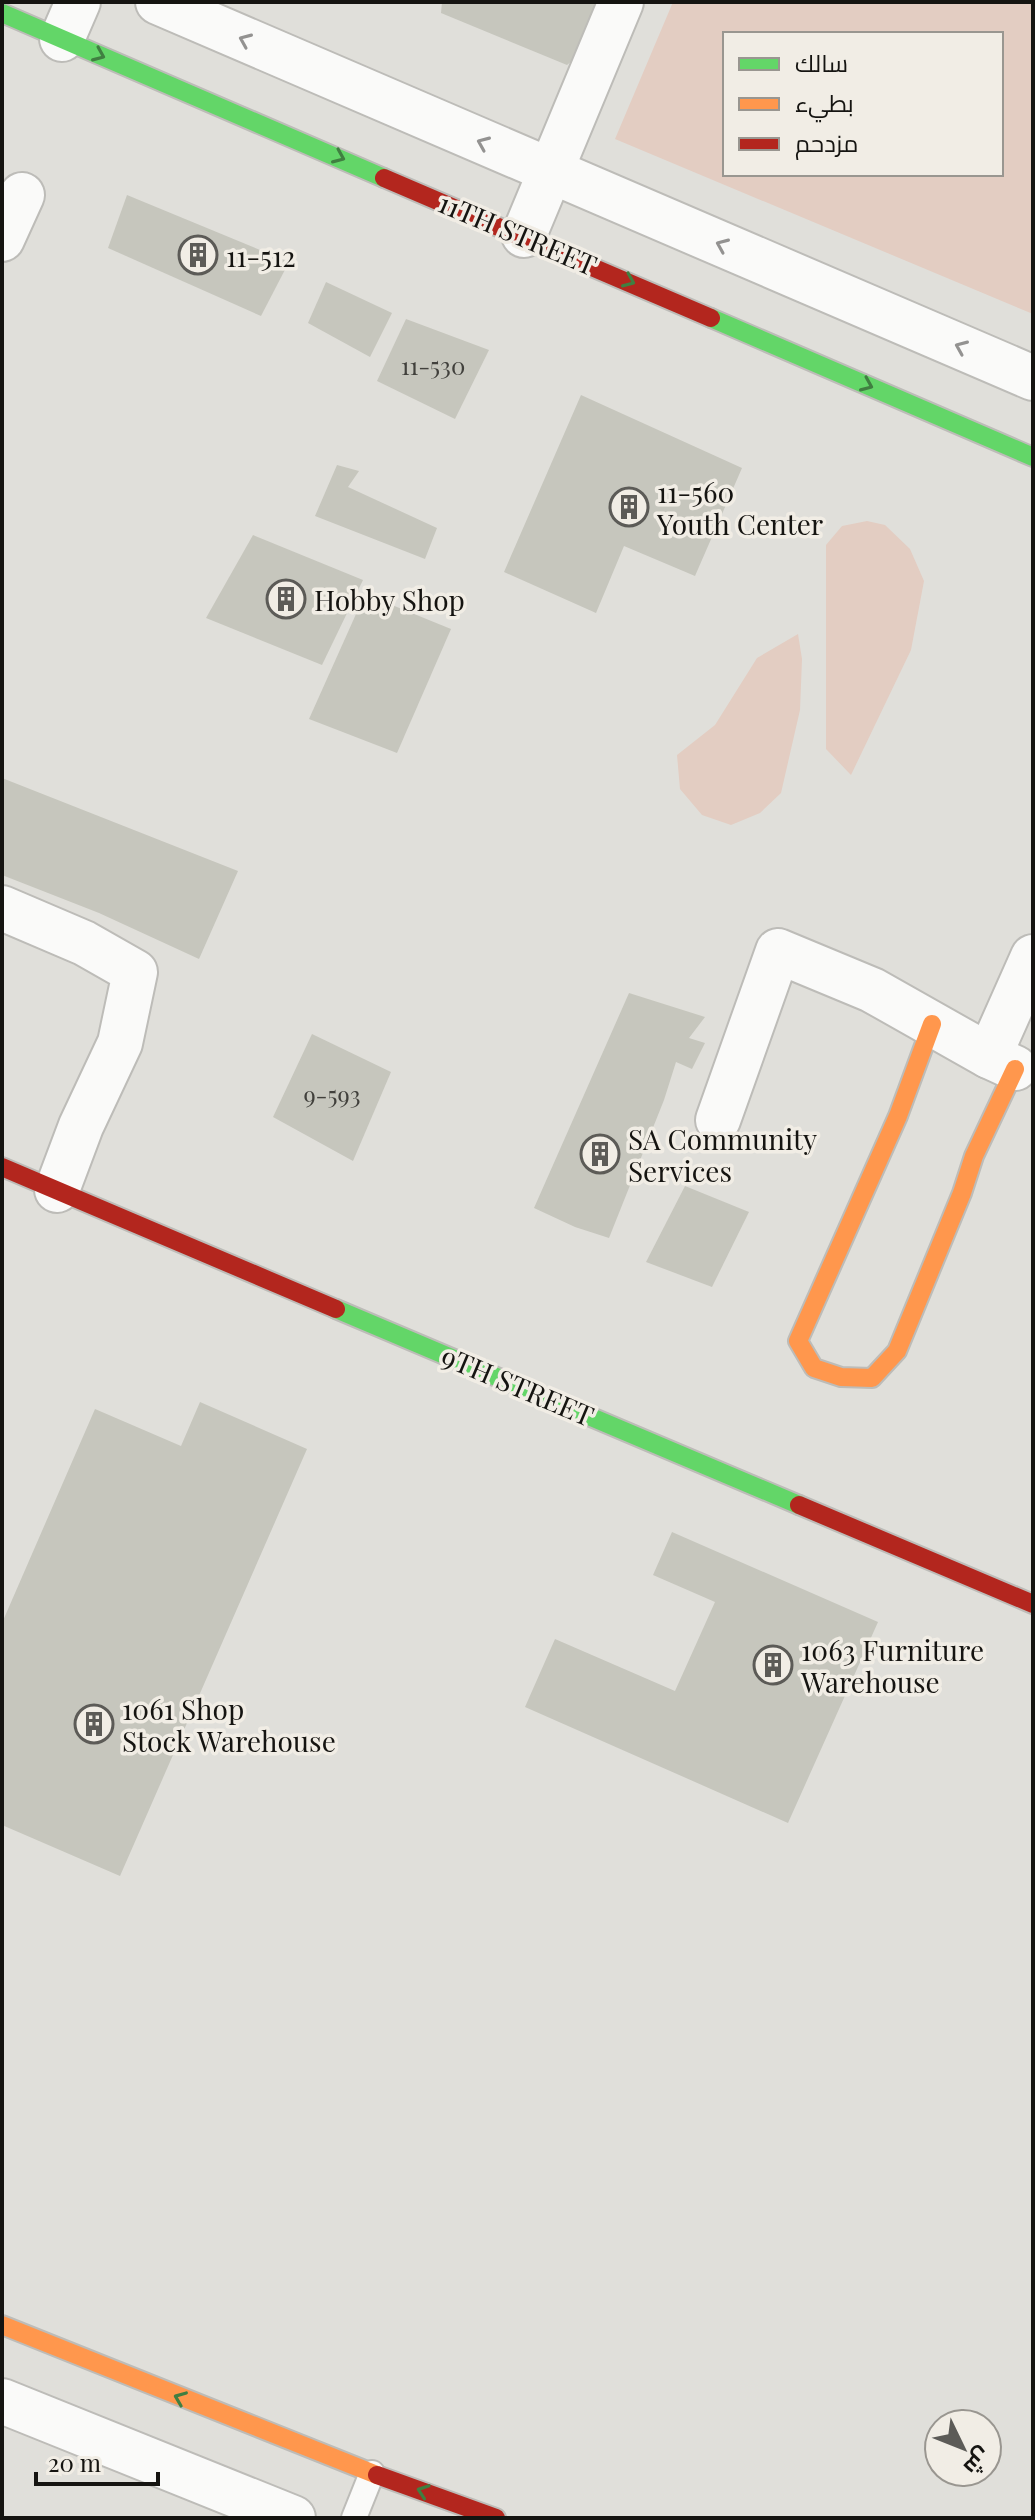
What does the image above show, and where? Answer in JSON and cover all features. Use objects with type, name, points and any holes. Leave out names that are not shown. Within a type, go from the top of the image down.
[{"type":"street","points":[[158,2],[1033,378]]},
{"type":"street","points":[[524,235],[621,2]]},
{"type":"street","name":"11TH STREET","points":[[15,11],[70,20],[524,235],[1033,457]]},
{"type":"street","points":[[2,239],[22,195]]},
{"type":"street","points":[[2,908],[84,943],[135,972],[120,1043],[81,1126],[57,1190]]},
{"type":"street","points":[[718,1120],[778,951],[872,990],[1012,1067]]},
{"type":"street","points":[[932,1024],[898,1116],[798,1341],[814,1368],[841,1377],[872,1378],[897,1351],[1012,1067],[1033,957]]},
{"type":"street","name":"9TH STREET","points":[[2,1167],[1033,1604]]},
{"type":"street","points":[[2,2325],[372,2473],[496,2518]]},
{"type":"street","points":[[2,2401],[293,2518]]},
{"type":"lane","points":[[354,2518],[372,2473]]},
{"type":"shaded area","points":[[673,2],[1033,2],[1033,314],[615,139]]},
{"type":"shaded area","points":[[867,521],[885,525],[910,549],[924,581],[911,650],[851,775],[826,749],[826,545],[842,526]]},
{"type":"shaded area","points":[[798,634],[802,659],[800,710],[781,793],[760,813],[731,825],[702,815],[680,789],[677,755],[715,725],[757,658]]},
{"type":"building","points":[[442,2],[614,2],[578,56],[567,65],[441,13]]},
{"type":"building","name":"11-512","points":[[127,195],[289,262],[261,316],[108,248]]},
{"type":"building","points":[[326,282],[392,313],[370,357],[308,323]]},
{"type":"building","name":"11-530","points":[[406,319],[489,350],[455,419],[377,381]]},
{"type":"building","name":"11-560 Youth Center","points":[[581,395],[742,468],[695,576],[624,546],[596,613],[504,572]]},
{"type":"building","points":[[337,465],[359,471],[348,487],[437,528],[425,559],[315,516]]},
{"type":"building","name":"Hobby Shop","points":[[253,535],[363,580],[322,665],[206,618]]},
{"type":"building","points":[[365,594],[451,629],[397,753],[309,719]]},
{"type":"building","points":[[2,778],[238,871],[199,959],[99,913],[2,875]]},
{"type":"building","name":"SA Community Services","points":[[629,993],[705,1017],[689,1038],[705,1043],[692,1069],[676,1062],[609,1238],[575,1227],[534,1208]]},
{"type":"building","points":[[312,1034],[391,1072],[353,1161],[273,1117]]},
{"type":"building","points":[[685,1186],[749,1212],[712,1287],[646,1262]]},
{"type":"building","name":"1061 Shop Stock Warehouse","points":[[200,1402],[307,1449],[120,1876],[2,1825],[2,1623],[95,1409],[181,1446]]},
{"type":"building","name":"1063 Furniture Warehouse","points":[[672,1532],[878,1622],[788,1823],[525,1707],[555,1639],[675,1691],[715,1602],[653,1575]]},
{"type":"traffic: fast","points":[[2,13],[384,178]]},
{"type":"traffic: fast","points":[[711,318],[1033,457]]},
{"type":"traffic: fast","points":[[336,1309],[799,1505]]},
{"type":"traffic: slow","points":[[932,1024],[898,1116],[798,1341],[814,1368],[841,1377],[872,1378],[897,1351],[962,1193],[974,1156],[1015,1069]]},
{"type":"traffic: slow","points":[[2,2325],[377,2475]]},
{"type":"traffic: jam","points":[[384,178],[711,318]]},
{"type":"traffic: jam","points":[[2,1167],[336,1309]]},
{"type":"traffic: jam","points":[[799,1505],[1033,1604]]},
{"type":"traffic: jam","points":[[377,2475],[496,2518]]},
{"type":"place","name":"11-512","points":[[198,255]]},
{"type":"place","name":"11-560 Youth Center","points":[[629,507]]},
{"type":"place","name":"Hobby Shop","points":[[286,599]]},
{"type":"place","name":"SA Community Services","points":[[600,1154]]},
{"type":"place","name":"1063 Furniture Warehouse","points":[[773,1665]]},
{"type":"place","name":"1061 Shop Stock Warehouse","points":[[94,1724]]}]
